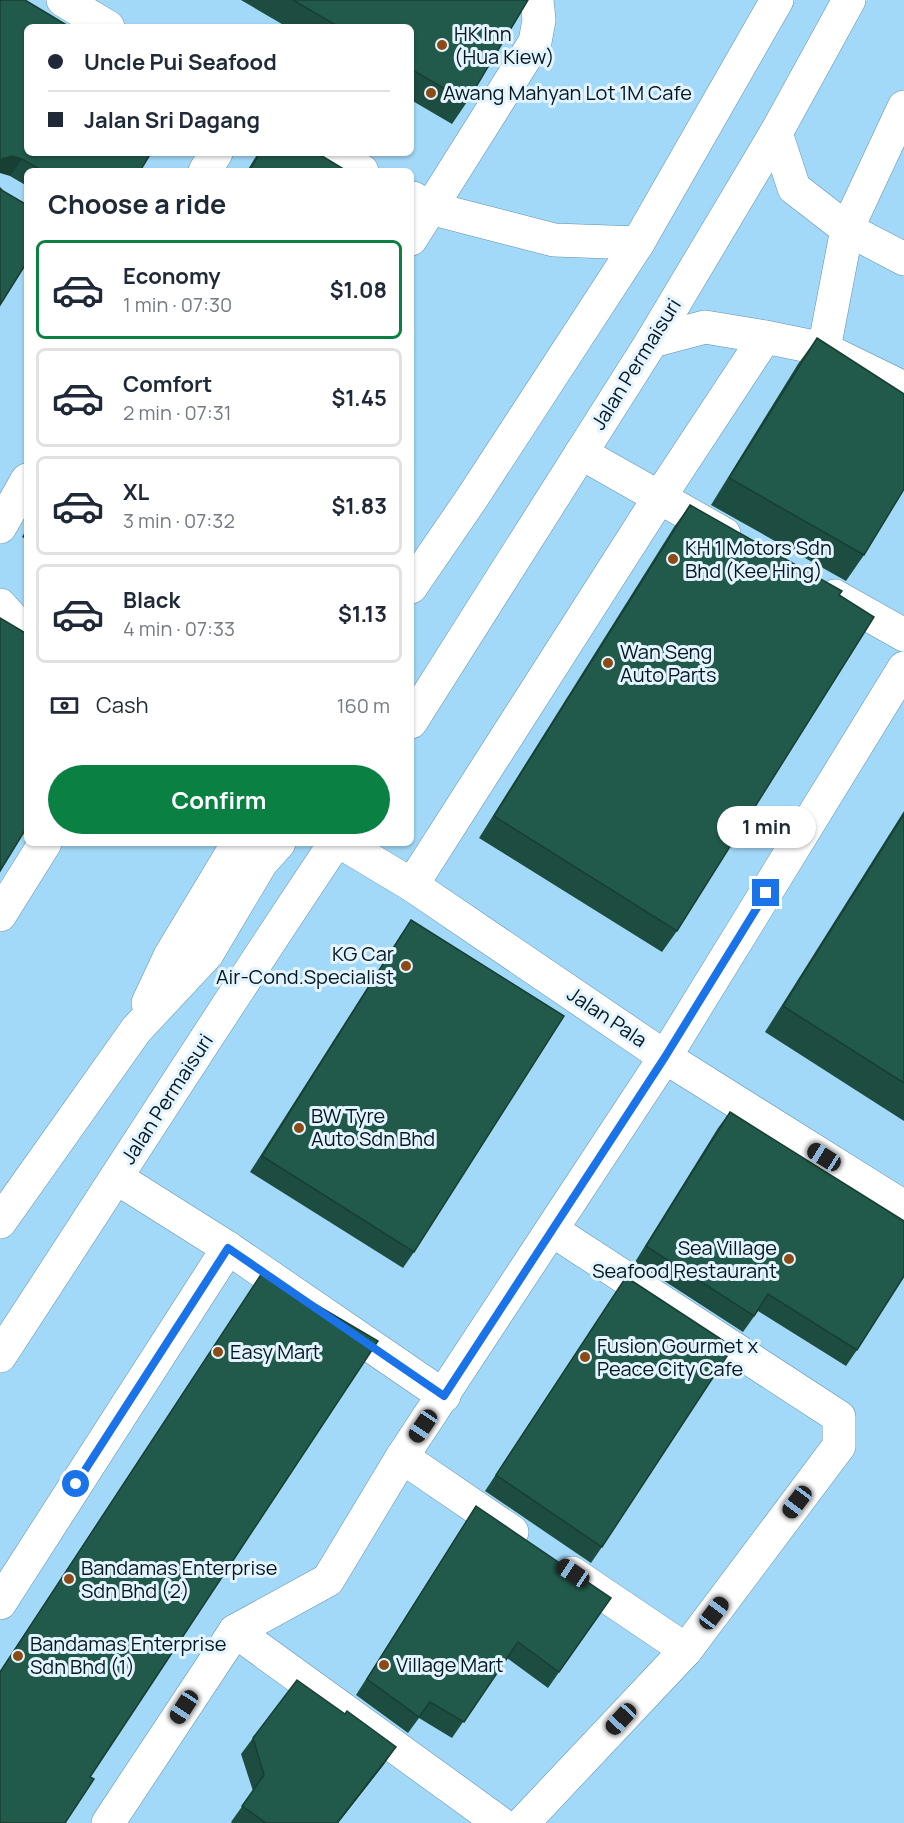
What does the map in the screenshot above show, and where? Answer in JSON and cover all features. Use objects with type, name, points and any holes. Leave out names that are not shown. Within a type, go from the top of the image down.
[{"type":"street","points":[[63,0],[103,24]]},
{"type":"street","points":[[414,228],[421,202],[535,42],[539,20],[537,0]]},
{"type":"street","points":[[414,583],[638,243],[777,0]]},
{"type":"street","name":"Jalan Permaisuri","points":[[414,717],[652,340],[776,133],[849,0]]},
{"type":"street","points":[[824,349],[847,229],[904,106]]},
{"type":"street","points":[[776,133],[794,188],[847,229],[904,259]]},
{"type":"street","points":[[334,156],[356,168]]},
{"type":"street","points":[[421,202],[554,240],[638,243]]},
{"type":"street","points":[[652,340],[705,327],[765,337],[824,349],[904,388]]},
{"type":"street","points":[[412,885],[659,498],[765,337]]},
{"type":"street","points":[[581,453],[751,549]]},
{"type":"street","points":[[0,527],[24,485]]},
{"type":"street","points":[[812,584],[904,635]]},
{"type":"street","points":[[0,605],[24,632]]},
{"type":"street","points":[[108,1823],[235,1630],[328,1580],[402,1457],[665,1057],[904,668]]},
{"type":"street","points":[[0,915],[43,846]]},
{"type":"street","points":[[136,1030],[170,956],[236,846]]},
{"type":"street","points":[[0,1222],[136,1030],[207,954],[261,863],[276,846]]},
{"type":"street","name":"Jalan Permaisuri","points":[[0,1356],[253,964],[333,846]]},
{"type":"street","name":"Jalan Pala","points":[[347,846],[412,885],[665,1057],[904,1207]]},
{"type":"street","points":[[117,1178],[228,1248],[444,1396]]},
{"type":"street","points":[[523,1823],[686,1650],[839,1446],[839,1417],[552,1230]]},
{"type":"street","points":[[0,1603],[228,1248]]},
{"type":"street","points":[[402,1457],[686,1650]]},
{"type":"street","points":[[235,1630],[500,1823]]},
{"type":"building","points":[[0,0],[25,0],[65,24],[24,24],[24,156],[149,156],[142,168],[38,168],[12,156],[0,161]]},
{"type":"building","points":[[293,0],[528,0],[467,102],[414,71],[414,24],[334,24]]},
{"type":"building","points":[[258,156],[322,156],[342,168],[251,168]]},
{"type":"building","points":[[0,188],[24,203],[24,267],[0,305]]},
{"type":"building","points":[[817,338],[904,394],[904,489],[864,555],[729,478]]},
{"type":"building","points":[[690,505],[842,591],[839,595],[874,617],[677,931],[494,816]]},
{"type":"building","points":[[0,618],[24,632],[24,832],[0,871]]},
{"type":"building","points":[[904,814],[904,1083],[783,1006]]},
{"type":"building","points":[[411,920],[564,1016],[414,1252],[262,1156]]},
{"type":"building","name":"Sea Village Seafood Restaurant","points":[[730,1112],[904,1221],[904,1276],[857,1350],[768,1294],[754,1316],[646,1246]]},
{"type":"building","points":[[262,1273],[378,1341],[90,1777],[94,1779],[65,1823],[0,1823],[0,1672]]},
{"type":"building","points":[[626,1277],[733,1347],[602,1547],[496,1475]]},
{"type":"building","points":[[476,1506],[611,1598],[559,1672],[518,1642],[464,1722],[430,1702],[419,1717],[367,1679]]},
{"type":"building","points":[[297,1680],[345,1714],[347,1711],[396,1747],[337,1823],[266,1823],[242,1806],[264,1775],[253,1738]]},
{"type":"place","name":"HK Inn (Hua Kiew)","points":[[442,45]]},
{"type":"place","name":"Awang Mahyan Lot 1M Cafe","points":[[431,93]]},
{"type":"place","name":"KH 1 Motors Sdn Bhd (Kee Hing)","points":[[673,559]]},
{"type":"place","name":"Wan Seng Auto Parts","points":[[608,663]]},
{"type":"place","name":"KG Car Air-Cond.Specialist","points":[[406,966]]},
{"type":"place","name":"BW Tyre Auto Sdn Bhd","points":[[299,1128]]},
{"type":"place","name":"Sea Village Seafood Restaurant","points":[[789,1259]]},
{"type":"place","name":"Easy Mart","points":[[218,1352]]},
{"type":"place","name":"Fusion Gourmet x Peace City Cafe","points":[[585,1357]]},
{"type":"place","name":"Bandamas Enterprise Sdn Bhd (2)","points":[[69,1579]]},
{"type":"place","name":"Bandamas Enterprise Sdn Bhd (1)","points":[[18,1656]]},
{"type":"place","name":"Village Mart","points":[[384,1665]]},
{"type":"route","points":[[76,1484],[228,1248],[444,1396],[665,1057],[766,893]]}]
